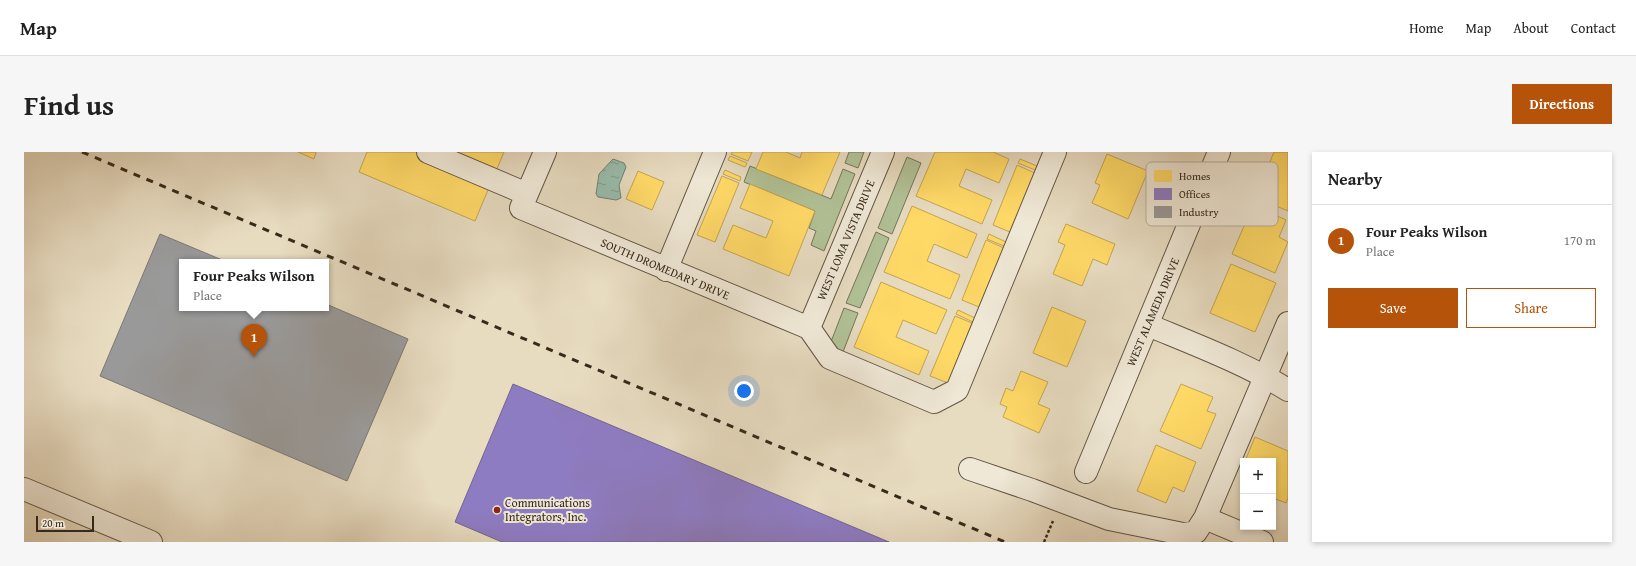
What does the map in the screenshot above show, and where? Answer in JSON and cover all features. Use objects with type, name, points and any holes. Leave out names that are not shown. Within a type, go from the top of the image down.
[{"type":"street","name":"SOUTH DROMEDARY DRIVE","points":[[428,152],[524,201],[666,270],[809,328]]},
{"type":"street","points":[[524,201],[545,152]]},
{"type":"street","points":[[666,270],[715,152]]},
{"type":"street","name":"WEST LOMA VISTA DRIVE","points":[[809,328],[883,152]]},
{"type":"street","points":[[809,328],[830,358],[934,402],[957,390],[1055,152]]},
{"type":"street","name":"WEST ALAMEDA DRIVE","points":[[1215,162],[1219,152]]},
{"type":"street","name":"WEST ALAMEDA DRIVE","points":[[1086,472],[1189,226]]},
{"type":"street","points":[[970,469],[1032,490],[1109,519],[1183,534],[1196,532],[1205,518],[1288,323]]},
{"type":"street","points":[[1148,325],[1226,357],[1288,390]]},
{"type":"street","points":[[24,489],[151,542]]},
{"type":"street","points":[[1205,518],[1262,542]]},
{"type":"shaded area","points":[[849,152],[864,152],[858,168],[845,163]]},
{"type":"shaded area","points":[[907,157],[921,163],[892,234],[878,228]]},
{"type":"shaded area","points":[[750,166],[831,199],[843,169],[855,174],[824,251],[811,245],[816,231],[809,228],[815,211],[744,182]]},
{"type":"shaded area","points":[[876,232],[889,238],[860,308],[846,303]]},
{"type":"shaded area","points":[[844,308],[858,313],[843,352],[829,347]]},
{"type":"water","points":[[613,159],[624,163],[626,167],[619,185],[621,198],[616,200],[598,197],[596,194],[599,174]]},
{"type":"building: Homes","points":[[298,152],[316,152],[314,159]]},
{"type":"building: Homes","points":[[367,152],[504,152],[475,221],[359,172]]},
{"type":"building: Homes","points":[[732,152],[752,152],[748,161],[731,154]]},
{"type":"building: Homes","points":[[763,152],[786,152],[800,158],[802,152],[840,152],[822,195],[756,169]]},
{"type":"building: Homes","points":[[935,152],[993,152],[1009,159],[999,183],[966,169],[959,186],[992,200],[982,224],[916,196]]},
{"type":"building: Homes","points":[[1274,152],[1288,152],[1288,211],[1278,207],[1278,162],[1270,162]]},
{"type":"building: Homes","points":[[1107,154],[1146,170],[1146,176],[1128,219],[1092,203],[1100,185],[1095,183]]},
{"type":"building: Homes","points":[[730,156],[747,163],[745,167],[728,160]]},
{"type":"building: Homes","points":[[1020,159],[1037,166],[1035,170],[1018,163]]},
{"type":"building: Homes","points":[[1017,165],[1035,173],[1010,232],[993,225]]},
{"type":"building: Homes","points":[[725,170],[741,177],[740,181],[723,174]]},
{"type":"building: Homes","points":[[638,171],[664,182],[652,210],[626,199]]},
{"type":"building: Homes","points":[[722,176],[739,183],[715,242],[697,235]]},
{"type":"building: Homes","points":[[750,184],[815,211],[789,276],[723,249],[733,225],[766,238],[773,221],[740,208]]},
{"type":"building: Homes","points":[[912,206],[977,234],[967,258],[934,244],[927,261],[960,275],[950,299],[884,272]]},
{"type":"building: Homes","points":[[1278,216],[1286,220],[1279,237],[1288,242],[1275,273],[1232,254],[1244,226],[1278,226]]},
{"type":"building: Homes","points":[[1066,224],[1115,244],[1107,265],[1093,259],[1082,286],[1053,274],[1065,245],[1058,242]]},
{"type":"building: Homes","points":[[989,234],[1006,242],[1004,246],[987,239]]},
{"type":"building: Homes","points":[[986,240],[1004,248],[979,307],[962,300]]},
{"type":"building: Homes","points":[[1231,264],[1276,283],[1255,332],[1210,313]]},
{"type":"building: Homes","points":[[881,282],[947,310],[936,334],[903,320],[896,337],[929,351],[919,375],[854,347]]},
{"type":"building: Homes","points":[[1052,307],[1086,321],[1067,367],[1033,353]]},
{"type":"building: Homes","points":[[958,310],[975,318],[973,322],[956,314]]},
{"type":"building: Homes","points":[[955,316],[972,323],[948,383],[930,376]]},
{"type":"building: Homes","points":[[1021,371],[1048,382],[1038,404],[1050,409],[1039,433],[1003,417],[1007,407],[1000,404],[1006,388],[1013,391]]},
{"type":"building: Homes","points":[[1181,384],[1213,397],[1207,411],[1216,414],[1201,449],[1160,431]]},
{"type":"building: Homes","points":[[1255,437],[1288,451],[1288,498],[1286,503],[1276,499],[1276,458],[1246,458]]},
{"type":"building: Homes","points":[[1156,445],[1196,462],[1184,492],[1173,487],[1166,503],[1137,491]]},
{"type":"building: Offices","points":[[513,384],[889,542],[502,542],[455,522]]},
{"type":"building: Industry","points":[[160,234],[220,259],[179,259],[179,311],[329,311],[329,305],[408,339],[347,481],[100,376]]},
{"type":"railway","points":[[82,152],[1005,542]]},
{"type":"place","name":"Four Peaks Wilson","points":[[254,357]]},
{"type":"place","name":"Communications Integrators, Inc.","points":[[497,510]]}]
